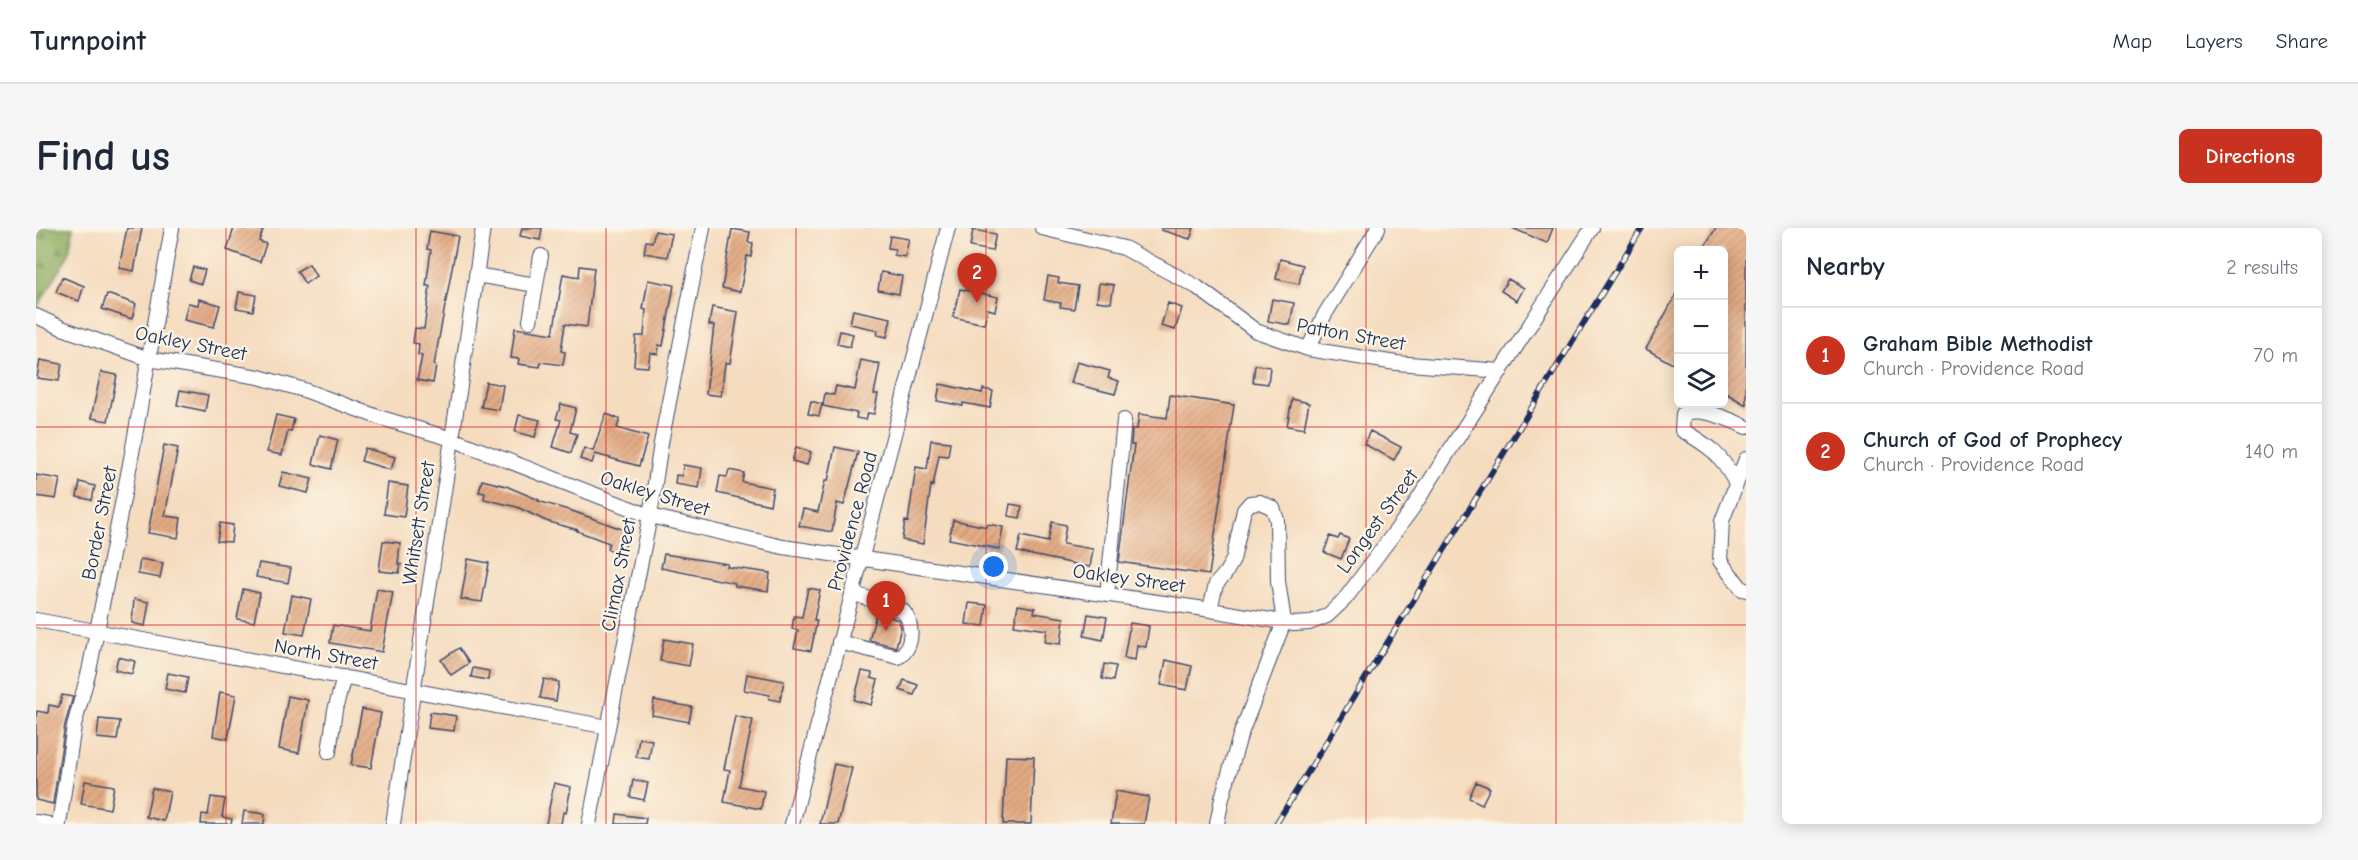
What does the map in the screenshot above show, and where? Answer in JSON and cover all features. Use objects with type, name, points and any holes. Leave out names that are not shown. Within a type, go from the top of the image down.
[{"type":"street","name":"Border Street","points":[[59,824],[74,726],[97,631],[172,228]]},
{"type":"street","name":"Whitsett Street","points":[[393,824],[483,228]]},
{"type":"street","name":"Climax Street","points":[[589,824],[650,516],[703,228]]},
{"type":"street","name":"Providence Road","points":[[792,824],[948,228]]},
{"type":"street","name":"Patton Street","points":[[1042,228],[1124,248],[1197,287],[1256,331],[1308,349],[1396,363],[1501,371]]},
{"type":"street","points":[[1308,349],[1325,314],[1378,228]]},
{"type":"street","name":"Longest Street","points":[[1284,622],[1309,623],[1335,610],[1412,509],[1592,228]]},
{"type":"street","points":[[530,321],[541,256]]},
{"type":"street","points":[[476,275],[536,285]]},
{"type":"street","name":"Oakley Street","points":[[36,316],[62,328],[149,359],[259,377],[304,390],[378,417],[452,440],[650,516],[783,547],[1210,609],[1284,622]]},
{"type":"street","points":[[1736,483],[1726,463],[1705,444],[1682,430],[1683,414],[1691,410],[1746,427]]},
{"type":"street","points":[[1107,595],[1124,420]]},
{"type":"street","points":[[1746,459],[1722,521],[1720,561],[1742,589],[1746,590]]},
{"type":"street","points":[[1210,609],[1216,584],[1233,560],[1244,510],[1250,503],[1260,502],[1273,508],[1277,520],[1278,581],[1284,622],[1240,735],[1217,824]]},
{"type":"street","points":[[839,642],[898,657],[909,642],[910,626],[902,610],[891,604],[852,593]]},
{"type":"street","name":"North Street","points":[[36,620],[608,727]]},
{"type":"street","points":[[329,752],[334,710],[344,677]]},
{"type":"street","points":[[36,822],[48,824]]},
{"type":"green space","points":[[36,228],[73,228],[69,254],[37,308]]},
{"type":"building","points":[[127,228],[142,228],[134,271],[119,268]]},
{"type":"building","points":[[234,228],[263,230],[259,241],[266,244],[260,262],[227,250]]},
{"type":"building","points":[[522,228],[542,228],[540,240],[520,236]]},
{"type":"building","points":[[1161,228],[1194,228],[1190,239],[1161,230]]},
{"type":"building","points":[[1512,228],[1553,228],[1547,243]]},
{"type":"building","points":[[1716,228],[1746,228],[1746,405],[1728,394],[1728,246],[1705,246]]},
{"type":"building","points":[[732,229],[750,232],[748,242],[753,243],[751,257],[747,256],[740,292],[722,288]]},
{"type":"building","points":[[973,230],[996,234],[992,251],[970,247]]},
{"type":"building","points":[[430,231],[458,236],[434,365],[436,366],[433,383],[417,380],[422,356],[418,355],[419,344],[413,343],[415,328],[424,329],[430,286],[426,286],[431,250],[427,249]]},
{"type":"building","points":[[655,231],[672,234],[667,257],[644,253],[646,241],[652,242]]},
{"type":"building","points":[[890,236],[909,239],[905,257],[894,255],[895,249],[888,248]]},
{"type":"building","points":[[1280,259],[1303,265],[1299,284],[1276,279]]},
{"type":"building","points":[[309,264],[316,276],[305,284],[297,271]]},
{"type":"building","points":[[580,266],[594,268],[587,327],[565,324],[561,351],[565,352],[563,365],[541,362],[540,367],[518,364],[519,359],[511,358],[515,328],[553,334],[563,274],[579,277]]},
{"type":"building","points":[[193,267],[205,270],[201,284],[189,280]]},
{"type":"building","points":[[881,272],[902,276],[899,294],[878,290]]},
{"type":"building","points":[[1048,276],[1059,278],[1058,283],[1078,286],[1074,309],[1060,307],[1061,303],[1044,300]]},
{"type":"building","points":[[62,277],[84,286],[79,301],[56,292]]},
{"type":"building","points":[[1508,279],[1524,288],[1517,301],[1501,291]]},
{"type":"building","points":[[648,280],[674,285],[663,346],[659,345],[658,354],[650,353],[648,367],[634,366],[636,336],[644,336],[646,310],[643,309]]},
{"type":"building","points":[[1099,283],[1114,285],[1111,303],[1097,301]]},
{"type":"building","points":[[960,289],[998,297],[995,311],[988,309],[984,324],[953,317]]},
{"type":"building","points":[[239,292],[256,295],[253,311],[236,308]]},
{"type":"building","points":[[107,294],[136,304],[132,319],[102,309]]},
{"type":"building","points":[[1674,298],[1674,365],[1646,349]]},
{"type":"building","points":[[199,299],[220,305],[214,327],[184,320],[188,303],[198,305]]},
{"type":"building","points":[[1272,299],[1294,303],[1290,325],[1268,321]]},
{"type":"building","points":[[1168,303],[1182,308],[1175,330],[1161,326]]},
{"type":"building","points":[[712,307],[738,312],[730,363],[725,363],[721,396],[706,394],[714,325],[709,325]]},
{"type":"building","points":[[853,310],[891,318],[887,337],[877,335],[878,330],[850,324]]},
{"type":"building","points":[[840,331],[853,334],[850,347],[837,344]]},
{"type":"building","points":[[40,360],[62,364],[59,381],[37,378]]},
{"type":"building","points":[[861,360],[880,364],[874,394],[878,394],[874,414],[868,413],[866,420],[856,418],[857,413],[823,406],[825,393],[834,395],[836,386],[855,390]]},
{"type":"building","points":[[1077,362],[1110,371],[1108,378],[1119,381],[1115,394],[1071,383]]},
{"type":"building","points":[[1255,365],[1270,367],[1268,384],[1253,382]]},
{"type":"building","points":[[101,372],[117,375],[108,421],[91,418]]},
{"type":"building","points":[[486,382],[503,385],[499,410],[481,407]]},
{"type":"building","points":[[940,384],[982,393],[983,389],[993,391],[990,408],[937,401]]},
{"type":"building","points":[[180,390],[208,395],[205,411],[177,405]]},
{"type":"building","points":[[1170,395],[1234,405],[1209,575],[1119,562],[1134,445],[1131,445],[1132,429],[1137,429],[1139,414],[1167,418]]},
{"type":"building","points":[[1292,399],[1309,403],[1304,429],[1287,426]]},
{"type":"building","points":[[811,401],[822,404],[819,416],[808,414]]},
{"type":"building","points":[[561,404],[576,408],[570,432],[577,434],[571,453],[553,447],[561,420],[556,419]]},
{"type":"building","points":[[606,414],[620,419],[617,428],[648,437],[639,466],[595,454],[592,463],[580,459],[584,448],[593,451]]},
{"type":"building","points":[[276,415],[294,419],[291,432],[288,431],[282,455],[267,452]]},
{"type":"building","points":[[519,415],[540,420],[535,437],[515,432]]},
{"type":"building","points":[[1370,431],[1401,447],[1394,460],[1364,444]]},
{"type":"building","points":[[320,435],[338,440],[331,469],[313,464]]},
{"type":"building","points":[[931,440],[950,442],[948,456],[939,455],[933,486],[931,485],[923,544],[902,540],[905,521],[908,522],[916,467],[927,469]]},
{"type":"building","points":[[164,445],[178,448],[165,516],[181,518],[178,538],[148,533]]},
{"type":"building","points":[[796,447],[811,452],[807,465],[792,461]]},
{"type":"building","points":[[835,447],[858,452],[844,505],[837,503],[832,532],[799,526],[803,509],[818,512],[825,481],[828,481]]},
{"type":"building","points":[[365,448],[395,457],[391,470],[361,461]]},
{"type":"building","points":[[683,465],[702,468],[699,488],[675,484],[676,475],[682,476]]},
{"type":"building","points":[[729,470],[744,473],[742,482],[773,488],[770,505],[717,493],[720,476],[727,477]]},
{"type":"building","points":[[283,472],[312,479],[308,493],[279,486]]},
{"type":"building","points":[[36,475],[60,479],[56,499],[36,496]]},
{"type":"building","points":[[482,480],[506,486],[538,501],[630,532],[622,554],[607,549],[609,543],[578,530],[546,521],[517,507],[484,499],[485,493],[479,492]]},
{"type":"building","points":[[80,482],[95,486],[92,500],[77,497]]},
{"type":"building","points":[[388,483],[408,486],[404,517],[384,514]]},
{"type":"building","points":[[1010,504],[1022,506],[1020,518],[1008,516]]},
{"type":"building","points":[[953,520],[987,527],[988,524],[1003,527],[999,549],[949,539]]},
{"type":"building","points":[[1052,522],[1066,525],[1063,544],[1093,549],[1090,567],[1017,552],[1021,536],[1048,542]]},
{"type":"building","points":[[220,523],[233,525],[231,542],[217,541]]},
{"type":"building","points":[[1340,535],[1349,539],[1341,559],[1324,552],[1330,536],[1338,539]]},
{"type":"building","points":[[383,541],[400,543],[399,573],[379,571]]},
{"type":"building","points":[[664,554],[770,573],[768,591],[735,586],[735,583],[661,568]]},
{"type":"building","points":[[140,559],[163,563],[160,578],[138,574]]},
{"type":"building","points":[[468,559],[489,563],[482,602],[461,599]]},
{"type":"building","points":[[259,563],[291,568],[288,583],[256,577]]},
{"type":"building","points":[[808,588],[820,590],[811,651],[794,648],[798,630],[792,629],[794,616],[802,617]]},
{"type":"building","points":[[243,589],[260,593],[254,622],[237,619]]},
{"type":"building","points":[[377,589],[393,592],[382,652],[330,643],[333,625],[370,631]]},
{"type":"building","points":[[292,595],[311,599],[304,635],[285,632]]},
{"type":"building","points":[[134,599],[149,602],[145,626],[132,623]]},
{"type":"building","points":[[969,603],[987,605],[984,626],[966,624]]},
{"type":"building","points":[[1018,605],[1035,608],[1034,613],[1064,618],[1061,644],[1045,642],[1047,630],[1014,625]]},
{"type":"building","points":[[877,611],[898,620],[901,627],[896,647],[869,640]]},
{"type":"building","points":[[1088,614],[1107,617],[1103,640],[1084,636]]},
{"type":"building","points":[[1130,623],[1149,626],[1146,647],[1137,645],[1135,660],[1124,658]]},
{"type":"building","points":[[664,639],[693,644],[689,666],[660,661]]},
{"type":"building","points":[[459,648],[469,663],[451,675],[441,660]]},
{"type":"building","points":[[118,657],[135,661],[132,674],[115,670]]},
{"type":"building","points":[[1166,660],[1192,666],[1187,690],[1161,685]]},
{"type":"building","points":[[1104,664],[1116,666],[1113,681],[1102,679]]},
{"type":"building","points":[[473,668],[489,671],[488,680],[471,677]]},
{"type":"building","points":[[862,671],[872,673],[871,678],[878,680],[871,705],[854,700]]},
{"type":"building","points":[[168,673],[188,677],[185,693],[165,689]]},
{"type":"building","points":[[747,674],[784,681],[780,701],[769,699],[770,695],[744,690]]},
{"type":"building","points":[[544,679],[559,682],[556,701],[540,698]]},
{"type":"building","points":[[904,680],[918,685],[914,695],[900,690]]},
{"type":"building","points":[[220,692],[236,695],[228,739],[213,736]]},
{"type":"building","points":[[62,695],[73,697],[65,725],[53,804],[36,800],[36,717],[37,711],[48,713],[49,705],[59,707]]},
{"type":"building","points":[[288,696],[308,700],[299,753],[279,749]]},
{"type":"building","points":[[654,700],[692,707],[689,722],[652,715]]},
{"type":"building","points":[[362,709],[381,713],[371,768],[351,765]]},
{"type":"building","points":[[430,712],[456,716],[454,731],[428,728]]},
{"type":"building","points":[[735,716],[753,720],[739,786],[764,791],[761,809],[724,802],[730,770],[724,769]]},
{"type":"building","points":[[99,719],[120,721],[117,740],[97,738]]},
{"type":"building","points":[[639,738],[652,740],[649,759],[636,757]]},
{"type":"building","points":[[1006,756],[1034,757],[1031,824],[1003,824]]},
{"type":"building","points":[[834,764],[852,768],[838,824],[820,824]]},
{"type":"building","points":[[633,780],[648,783],[644,800],[630,797]]},
{"type":"building","points":[[85,781],[114,786],[110,809],[81,804]]},
{"type":"building","points":[[1476,782],[1490,788],[1482,804],[1469,798]]},
{"type":"building","points":[[554,783],[571,787],[566,813],[563,812],[561,824],[546,824]]},
{"type":"building","points":[[152,788],[170,792],[164,821],[146,817]]},
{"type":"building","points":[[1116,791],[1149,797],[1144,824],[1111,824]]},
{"type":"building","points":[[211,797],[225,799],[222,817],[232,819],[231,824],[201,824],[202,814],[208,815]]},
{"type":"building","points":[[244,811],[265,814],[264,824],[242,824]]},
{"type":"building","points":[[617,814],[646,818],[645,824],[616,824]]},
{"type":"railway","points":[[1276,824],[1642,228]]},
{"type":"place","name":"Church of God of Prophecy","points":[[977,303]]},
{"type":"place","name":"Graham Bible Methodist","points":[[886,631]]}]
